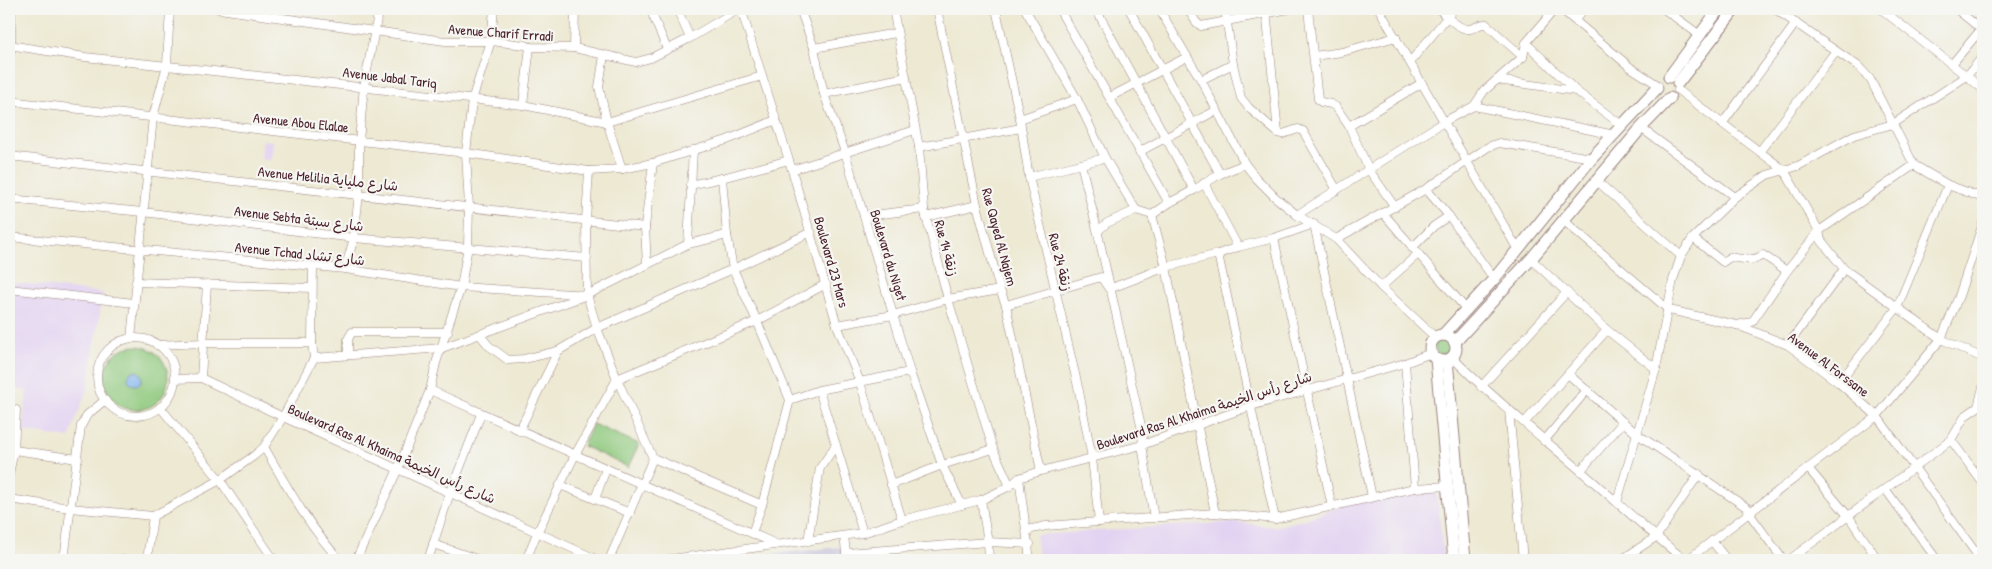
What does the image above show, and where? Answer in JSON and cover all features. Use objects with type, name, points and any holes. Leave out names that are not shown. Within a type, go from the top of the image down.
[{"type":"main road","points":[[1658,86],[1660,95],[1674,87],[1700,36],[1720,9]]},
{"type":"main road","points":[[1455,342],[1531,259],[1641,128],[1735,9]]},
{"type":"main road","points":[[1465,560],[1442,357],[1430,345],[1467,310],[1592,158],[1619,131],[1662,79],[1674,87]]},
{"type":"main road","points":[[1439,336],[1450,336],[1455,342],[1456,349],[1442,357]]},
{"type":"main road","points":[[1442,357],[1447,486],[1454,560]]},
{"type":"street","points":[[9,59],[11,9]]},
{"type":"street","points":[[132,339],[153,118],[166,65],[170,9]]},
{"type":"street","name":"Avenue Charif Erradi","points":[[220,9],[445,41],[491,41],[525,44],[530,47],[574,48],[636,62],[651,58],[740,9]]},
{"type":"street","points":[[345,269],[354,238],[359,194],[359,141],[364,86],[379,9]]},
{"type":"street","points":[[356,560],[398,469],[430,390],[436,363],[448,332],[461,287],[468,246],[469,207],[466,153],[472,100],[491,41],[494,9]]},
{"type":"street","points":[[574,48],[575,9]]},
{"type":"street","points":[[650,9],[667,49]]},
{"type":"street","points":[[677,9],[690,38]]},
{"type":"street","name":"Boulevard 23 Mars","points":[[740,9],[789,160],[837,325],[860,382],[902,520]]},
{"type":"street","name":"Boulevard du Niget","points":[[800,9],[814,48],[824,94],[846,152],[910,372],[942,465],[962,505]]},
{"type":"street","name":"Rue 14 زنقة","points":[[893,9],[919,147],[925,213],[948,299],[993,450],[1010,486]]},
{"type":"street","name":"Rue Qayed Al Najem","points":[[938,9],[963,138],[978,205],[1000,290],[1006,305],[1041,471]]},
{"type":"street","name":"Rue 24 زنقة","points":[[996,9],[1022,128],[1029,178],[1056,290],[1092,458],[1098,522]]},
{"type":"street","points":[[1025,9],[1077,99],[1105,158],[1136,210],[1152,216]]},
{"type":"street","points":[[1059,9],[1110,97],[1139,152],[1170,203]]},
{"type":"street","points":[[1096,9],[1194,190]]},
{"type":"street","points":[[1130,9],[1220,174]]},
{"type":"street","points":[[1159,9],[1201,80],[1245,164],[1275,198],[1297,216],[1314,224],[1336,239],[1381,286],[1439,336]]},
{"type":"street","points":[[1188,9],[1196,22],[1201,26],[1267,11],[1289,9]]},
{"type":"street","points":[[1225,9],[1233,64],[1241,98],[1249,108],[1278,133],[1283,134],[1298,129],[1303,131],[1337,190]]},
{"type":"street","points":[[1308,9],[1318,99],[1321,102],[1336,107],[1349,126],[1369,170],[1395,207]]},
{"type":"street","points":[[1379,9],[1518,250]]},
{"type":"street","points":[[1439,9],[1447,18],[1466,29],[1486,24],[1523,57]]},
{"type":"street","points":[[1410,62],[1454,9]]},
{"type":"street","points":[[1297,216],[1445,121],[1474,106],[1484,91],[1523,57],[1526,43],[1555,9]]},
{"type":"street","points":[[1561,9],[1630,67],[1658,86]]},
{"type":"street","points":[[1575,20],[1584,9]]},
{"type":"street","points":[[1664,9],[1700,36]]},
{"type":"street","points":[[1775,9],[1858,66],[1870,79],[1914,165],[1948,185],[1983,198]]},
{"type":"street","points":[[1881,9],[1983,89]]},
{"type":"street","points":[[1952,64],[1982,28],[1956,9]]},
{"type":"street","points":[[1267,11],[1278,133]]},
{"type":"street","points":[[1722,124],[1796,23]]},
{"type":"street","points":[[814,48],[896,33]]},
{"type":"street","points":[[1314,56],[1342,52],[1396,37]]},
{"type":"street","points":[[1526,43],[1619,131]]},
{"type":"street","name":"Avenue Jabal Tariq","points":[[10,45],[85,57],[364,86],[523,105],[607,122],[762,76]]},
{"type":"street","points":[[523,105],[530,47]]},
{"type":"street","points":[[1760,151],[1835,52]]},
{"type":"street","points":[[604,55],[599,87],[607,122],[622,169]]},
{"type":"street","points":[[1617,502],[1656,370],[1674,280],[1681,256],[1692,238],[1735,197],[1767,175],[1798,166],[1854,135],[1893,124],[1967,76],[1983,56]]},
{"type":"street","points":[[1110,97],[1187,57]]},
{"type":"street","points":[[1201,80],[1233,64]]},
{"type":"street","points":[[824,94],[906,77]]},
{"type":"street","points":[[1497,80],[1576,91]]},
{"type":"street","points":[[1349,126],[1422,83]]},
{"type":"street","points":[[1674,87],[1784,170],[1820,231],[1821,240],[1844,269],[1941,339],[1983,358]]},
{"type":"street","points":[[1020,119],[1077,99]]},
{"type":"street","name":"Avenue Abou Elalae","points":[[9,101],[466,153],[589,171],[622,169],[653,162],[727,140],[776,120]]},
{"type":"street","points":[[1474,106],[1619,131]]},
{"type":"street","points":[[1139,152],[1217,110]]},
{"type":"street","points":[[919,147],[1022,128]]},
{"type":"street","points":[[1641,128],[1735,197]]},
{"type":"street","points":[[792,170],[915,130]]},
{"type":"street","points":[[1336,239],[1426,190],[1488,147],[1499,143],[1592,158]]},
{"type":"street","points":[[688,244],[693,150]]},
{"type":"street","name":"Avenue Melilia شارع ملياية","points":[[9,156],[148,170],[645,227]]},
{"type":"street","points":[[1029,178],[1105,158]]},
{"type":"street","points":[[690,185],[789,160]]},
{"type":"street","points":[[647,265],[645,227],[653,162]]},
{"type":"street","points":[[1081,164],[1098,231],[1109,289],[1143,434],[1142,445],[1154,518]]},
{"type":"street","points":[[1152,216],[1170,203],[1220,174],[1245,164]]},
{"type":"street","points":[[1738,325],[1752,322],[1787,271],[1820,231],[1914,165]]},
{"type":"street","points":[[589,171],[586,220],[588,295],[597,328],[617,379],[653,458],[762,505]]},
{"type":"street","points":[[722,178],[727,235],[733,270],[757,321],[790,400],[762,505],[752,533]]},
{"type":"street","points":[[1597,180],[1681,256]]},
{"type":"street","points":[[1204,184],[1238,247]]},
{"type":"street","points":[[1839,383],[1897,308],[1948,185]]},
{"type":"street","points":[[1426,190],[1449,216],[1494,279]]},
{"type":"street","name":"Avenue Sebta شارع سبتة","points":[[9,199],[143,212],[354,238],[468,246],[588,258]]},
{"type":"street","points":[[864,216],[925,213],[978,205]]},
{"type":"street","points":[[1098,231],[1107,223],[1136,210]]},
{"type":"street","points":[[1383,213],[1467,310]]},
{"type":"street","points":[[1152,216],[1166,267],[1196,426],[1215,513]]},
{"type":"street","points":[[1412,248],[1434,226],[1449,216]]},
{"type":"street","name":"Avenue Al Forssane","points":[[1563,220],[1669,310],[1738,325],[1788,345],[1839,383],[1877,416],[1980,560]]},
{"type":"street","points":[[1442,357],[1524,422],[1656,537],[1686,560],[1877,416],[1941,339],[1959,296],[1983,222]]},
{"type":"street","points":[[1109,289],[1166,267],[1274,238],[1314,224]]},
{"type":"street","points":[[1314,224],[1372,498]]},
{"type":"street","points":[[480,335],[489,346],[508,360],[524,359],[558,351],[597,328],[733,270],[811,232]]},
{"type":"street","points":[[314,358],[442,348],[588,295],[688,244],[727,235]]},
{"type":"street","name":"Avenue Tchad شارع تشاد","points":[[9,237],[345,269],[461,287],[588,295]]},
{"type":"street","points":[[1274,238],[1332,507]]},
{"type":"street","points":[[1692,238],[1723,262],[1730,257],[1743,260],[1757,259],[1763,255],[1787,271]]},
{"type":"street","points":[[1218,254],[1275,519]]},
{"type":"street","points":[[1381,286],[1418,254]]},
{"type":"street","points":[[1531,259],[1607,330],[1656,370]]},
{"type":"street","points":[[9,499],[70,508],[153,516],[220,480],[264,447],[283,417],[314,358],[312,343],[313,266]]},
{"type":"street","points":[[1788,345],[1844,269]]},
{"type":"street","points":[[1006,305],[1101,277],[1109,289]]},
{"type":"street","points":[[136,282],[312,288]]},
{"type":"street","points":[[201,378],[207,284]]},
{"type":"street","points":[[526,560],[575,455],[617,379],[757,321],[826,284]]},
{"type":"street","points":[[9,289],[134,303]]},
{"type":"street","points":[[837,325],[894,315],[948,299],[1000,290]]},
{"type":"street","points":[[1481,387],[1567,292]]},
{"type":"street","points":[[1524,422],[1607,330]]},
{"type":"street","points":[[348,355],[348,339],[352,332],[448,332]]},
{"type":"street","points":[[132,339],[149,341],[158,345],[171,360],[175,379],[171,395],[160,408],[144,415],[126,415],[118,412],[104,400],[99,390],[97,379],[98,367],[103,357],[110,348],[120,342],[132,339]]},
{"type":"street","points":[[158,345],[312,343]]},
{"type":"street","points":[[519,431],[558,351]]},
{"type":"street","name":"Boulevard Ras Al Khaima شارع رأس الخيمة","points":[[664,560],[863,533],[902,520],[981,500],[1010,486],[1019,478],[1142,445],[1251,406],[1405,363],[1442,357]]},
{"type":"street","points":[[1405,363],[1415,488]]},
{"type":"street","points":[[790,400],[819,390],[910,372]]},
{"type":"street","points":[[1568,374],[1637,434],[1699,474],[1751,512],[1783,560]]},
{"type":"street","name":"Boulevard Ras Al Khaima شارع رأس الخيمة","points":[[175,379],[201,378],[598,560]]},
{"type":"street","points":[[1789,560],[1951,440],[1965,416],[1980,408],[1983,386]]},
{"type":"street","points":[[430,390],[778,544]]},
{"type":"street","points":[[819,390],[863,533]]},
{"type":"street","points":[[1544,440],[1587,390]]},
{"type":"street","points":[[64,560],[81,426],[83,420],[104,400]]},
{"type":"street","points":[[160,408],[220,480],[274,560]]},
{"type":"street","points":[[9,474],[14,450],[12,410]]},
{"type":"street","points":[[1509,410],[1523,560]]},
{"type":"street","points":[[428,560],[450,493],[481,414]]},
{"type":"street","points":[[1580,470],[1622,422]]},
{"type":"street","points":[[1951,440],[1983,483]]},
{"type":"street","points":[[808,541],[820,468],[836,445]]},
{"type":"street","points":[[264,447],[328,547],[340,560]]},
{"type":"street","points":[[14,450],[78,459]]},
{"type":"street","points":[[891,485],[942,465],[993,450]]},
{"type":"street","points":[[608,560],[653,458]]},
{"type":"street","points":[[1808,468],[1849,517],[1878,560]]},
{"type":"street","points":[[595,499],[606,469]]},
{"type":"street","points":[[1621,560],[1656,537],[1699,474]]},
{"type":"street","points":[[1019,478],[1030,544],[1030,560]]},
{"type":"street","points":[[560,485],[630,513]]},
{"type":"street","points":[[1027,530],[1046,526],[1215,513],[1275,519],[1415,488],[1447,486]]},
{"type":"street","points":[[1886,490],[1938,560]]},
{"type":"street","points":[[981,500],[989,560]]},
{"type":"street","points":[[147,560],[153,516]]},
{"type":"street","points":[[844,536],[846,556],[988,542],[1030,544]]},
{"type":"street","points":[[1712,541],[1727,560]]},
{"type":"street","points":[[433,544],[480,560]]},
{"type":"street","points":[[114,560],[140,560]]},
{"type":"shaded area","points":[[263,140],[273,141],[271,160],[261,159]]},
{"type":"shaded area","points":[[9,282],[103,293],[88,387],[69,438],[22,431],[27,391],[9,388]]},
{"type":"shaded area","points":[[1436,488],[1444,560],[1038,560],[1036,535],[1236,522],[1274,527],[1306,519],[1349,503]]},
{"type":"shaded area","points":[[841,547],[842,560],[712,560]]},
{"type":"green space","points":[[1440,338],[1448,338],[1453,343],[1451,354],[1440,356],[1435,351],[1435,343]]},
{"type":"green space","points":[[136,346],[154,352],[162,360],[168,378],[162,396],[154,404],[136,410],[118,404],[110,396],[104,378],[110,360],[118,352]]},
{"type":"green space","points":[[593,424],[639,444],[628,467],[583,446]]},
{"type":"water","points":[[135,371],[140,373],[142,378],[140,383],[135,385],[130,383],[128,378],[130,373]]}]
